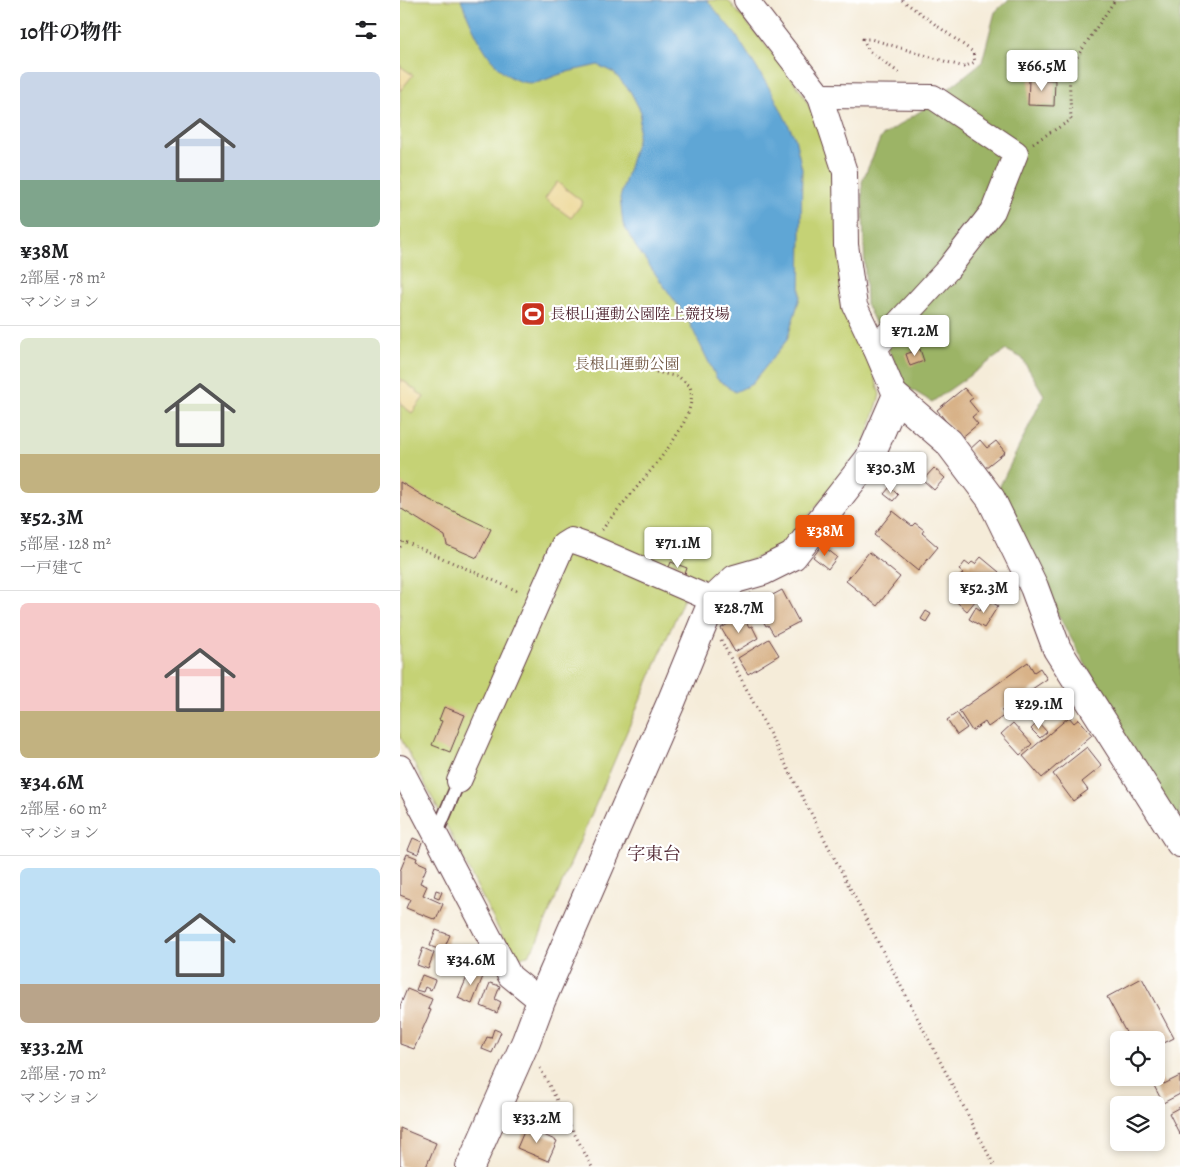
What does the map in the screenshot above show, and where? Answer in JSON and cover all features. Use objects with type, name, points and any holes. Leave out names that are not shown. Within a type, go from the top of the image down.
[{"type":"street","points":[[746,0],[820,96],[846,172],[846,244],[855,306],[896,397],[948,442],[991,499],[1034,587],[1056,649],[1180,843]]},
{"type":"street","points":[[820,96],[933,97],[1016,153],[993,211],[948,269],[875,348]]},
{"type":"street","points":[[470,1167],[672,700],[710,606],[735,579],[763,571],[793,556],[869,458],[896,397]]},
{"type":"street","points":[[460,781],[563,545],[571,540],[591,547],[710,606]]},
{"type":"street","points":[[400,767],[510,976],[541,1001]]},
{"type":"lane","points":[[436,835],[460,781]]},
{"type":"path","points":[[902,0],[974,52],[975,62],[964,67],[871,38],[863,39],[869,51],[933,97]]},
{"type":"path","points":[[1016,153],[1071,120],[1069,69],[1115,0]]},
{"type":"path","points":[[591,547],[610,519],[670,446],[684,424],[692,401],[690,386],[679,377],[656,372]]},
{"type":"path","points":[[400,548],[402,540],[539,600]]},
{"type":"path","points":[[710,606],[995,1167]]},
{"type":"path","points":[[526,1041],[592,1167]]},
{"type":"green space","name":"長根山運動公園","points":[[400,0],[728,0],[784,67],[803,94],[823,134],[834,171],[868,359],[880,395],[860,452],[789,540],[772,551],[722,573],[707,586],[684,598],[536,944],[528,955],[520,957],[509,950],[400,737]]},
{"type":"green space","points":[[1008,0],[1180,0],[1180,820],[1135,754],[1047,595],[996,494],[1044,395],[1022,358],[1006,350],[932,402],[907,387],[866,304],[862,182],[881,137],[922,110],[982,62],[995,12]]},
{"type":"sand","points":[[400,66],[413,75],[400,91]]},
{"type":"sand","points":[[557,182],[583,202],[571,218],[545,199]]},
{"type":"sand","points":[[400,378],[424,397],[412,413],[400,404]]},
{"type":"water","points":[[461,0],[707,0],[736,35],[773,94],[795,138],[802,169],[800,297],[787,340],[752,384],[735,392],[717,379],[687,318],[636,247],[623,224],[620,198],[637,140],[641,112],[630,91],[614,73],[598,65],[539,82],[524,82],[511,77],[499,68],[489,56],[472,27]]},
{"type":"building","points":[[1029,79],[1055,80],[1054,106],[1028,105]]},
{"type":"building","points":[[920,349],[924,361],[910,366],[906,354]]},
{"type":"building","points":[[964,388],[973,398],[969,401],[978,412],[972,417],[978,424],[960,439],[937,410]]},
{"type":"building","points":[[980,440],[987,448],[996,441],[1005,452],[985,468],[969,450]]},
{"type":"building","points":[[934,468],[945,478],[934,490],[923,480]]},
{"type":"building","points":[[400,482],[430,500],[491,529],[477,558],[447,545],[445,536],[400,508]]},
{"type":"building","points":[[890,487],[898,495],[893,501],[884,494]]},
{"type":"building","points":[[893,511],[912,526],[915,523],[924,530],[922,533],[938,547],[918,571],[874,535]]},
{"type":"building","points":[[822,545],[837,557],[828,569],[813,557]]},
{"type":"building","points":[[869,552],[900,577],[877,606],[846,581]]},
{"type":"building","points":[[981,557],[999,572],[967,611],[951,597],[960,586],[955,583],[963,573],[959,570],[965,562],[969,565],[972,562],[975,564]]},
{"type":"building","points":[[671,562],[687,568],[684,577],[668,570]]},
{"type":"building","points":[[782,590],[799,622],[774,635],[768,625],[766,626],[754,605]]},
{"type":"building","points":[[751,593],[755,600],[743,606],[740,599]]},
{"type":"building","points":[[987,599],[998,606],[984,628],[969,619],[976,607],[980,610]]},
{"type":"building","points":[[926,611],[931,614],[926,622],[921,619]]},
{"type":"building","points":[[743,616],[749,627],[752,626],[758,638],[735,652],[721,628]]},
{"type":"building","points":[[769,639],[779,655],[748,674],[738,658]]},
{"type":"building","points":[[1028,662],[1034,672],[1040,668],[1047,679],[1001,710],[1005,715],[988,727],[985,722],[972,731],[959,711]]},
{"type":"building","points":[[444,707],[465,715],[450,752],[432,745],[442,721],[439,720]]},
{"type":"building","points":[[957,713],[967,728],[957,735],[947,720]]},
{"type":"building","points":[[1069,717],[1074,723],[1079,719],[1092,735],[1042,778],[1023,756]]},
{"type":"building","points":[[1038,722],[1047,732],[1040,738],[1031,729]]},
{"type":"building","points":[[1013,723],[1032,744],[1020,755],[1001,734]]},
{"type":"building","points":[[1087,747],[1102,766],[1082,782],[1088,790],[1073,801],[1053,774]]},
{"type":"building","points":[[413,838],[422,842],[418,854],[408,850]]},
{"type":"building","points":[[407,854],[417,858],[416,861],[427,866],[420,883],[427,886],[423,895],[443,904],[436,920],[406,908],[410,899],[400,895],[400,871]]},
{"type":"building","points":[[436,890],[442,892],[439,899],[434,897]]},
{"type":"building","points":[[436,930],[450,935],[443,951],[430,946]]},
{"type":"building","points":[[423,948],[434,953],[428,969],[417,965]]},
{"type":"building","points":[[471,968],[484,974],[472,1004],[458,998]]},
{"type":"building","points":[[422,975],[435,980],[431,990],[425,987],[423,992],[416,990]]},
{"type":"building","points":[[1142,978],[1174,1038],[1165,1042],[1165,1031],[1125,1031],[1107,997]]},
{"type":"building","points":[[490,983],[500,986],[495,999],[501,1002],[497,1013],[481,1006]]},
{"type":"building","points":[[407,989],[432,999],[428,1009],[431,1010],[414,1049],[400,1044],[400,1006]]},
{"type":"building","points":[[494,1029],[501,1032],[492,1053],[482,1049],[487,1037],[491,1038]]},
{"type":"building","points":[[1180,1076],[1180,1094],[1165,1102],[1165,1096],[1159,1096],[1154,1086],[1165,1086],[1165,1084]]},
{"type":"building","points":[[1180,1107],[1180,1135],[1169,1113]]},
{"type":"building","points":[[526,1127],[557,1141],[548,1161],[517,1148]]},
{"type":"building","points":[[400,1128],[436,1143],[426,1167],[404,1167],[400,1165]]},
{"type":"place","name":"長根山運動公園陸上競技場","points":[[533,314]]},
{"type":"district","name":"字東台","points":[[654,854]]}]
